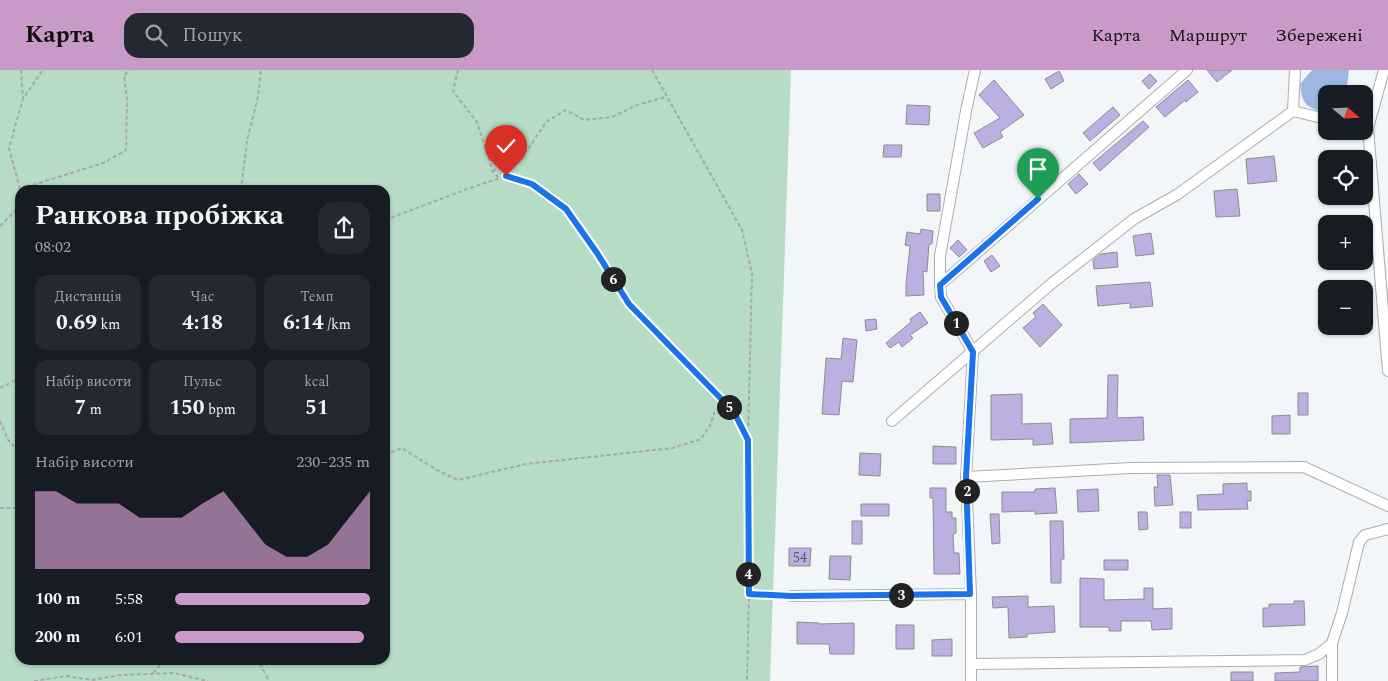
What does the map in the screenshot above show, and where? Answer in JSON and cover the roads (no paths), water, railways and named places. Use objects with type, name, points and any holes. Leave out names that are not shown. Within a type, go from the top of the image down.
[{"type":"street","points":[[971,681],[966,477],[973,352],[941,297],[940,256],[975,70]]},
{"type":"street","points":[[940,285],[1186,70]]},
{"type":"street","points":[[1293,111],[1296,70]]},
{"type":"street","points":[[1373,105],[1384,70]]},
{"type":"street","points":[[892,421],[1051,284],[1134,219],[1178,194],[1293,111],[1318,117]]},
{"type":"street","points":[[1367,140],[1388,371]]},
{"type":"street","points":[[966,477],[1131,468],[1304,467],[1388,506]]},
{"type":"street","points":[[1332,681],[1332,643],[1342,613],[1359,542],[1365,535],[1388,529]]},
{"type":"street","points":[[791,596],[970,594]]},
{"type":"street","points":[[971,664],[1306,660],[1319,654],[1332,643]]},
{"type":"water","points":[[1312,70],[1349,70],[1347,85],[1318,85],[1318,110],[1306,104],[1302,97],[1300,84]]}]
